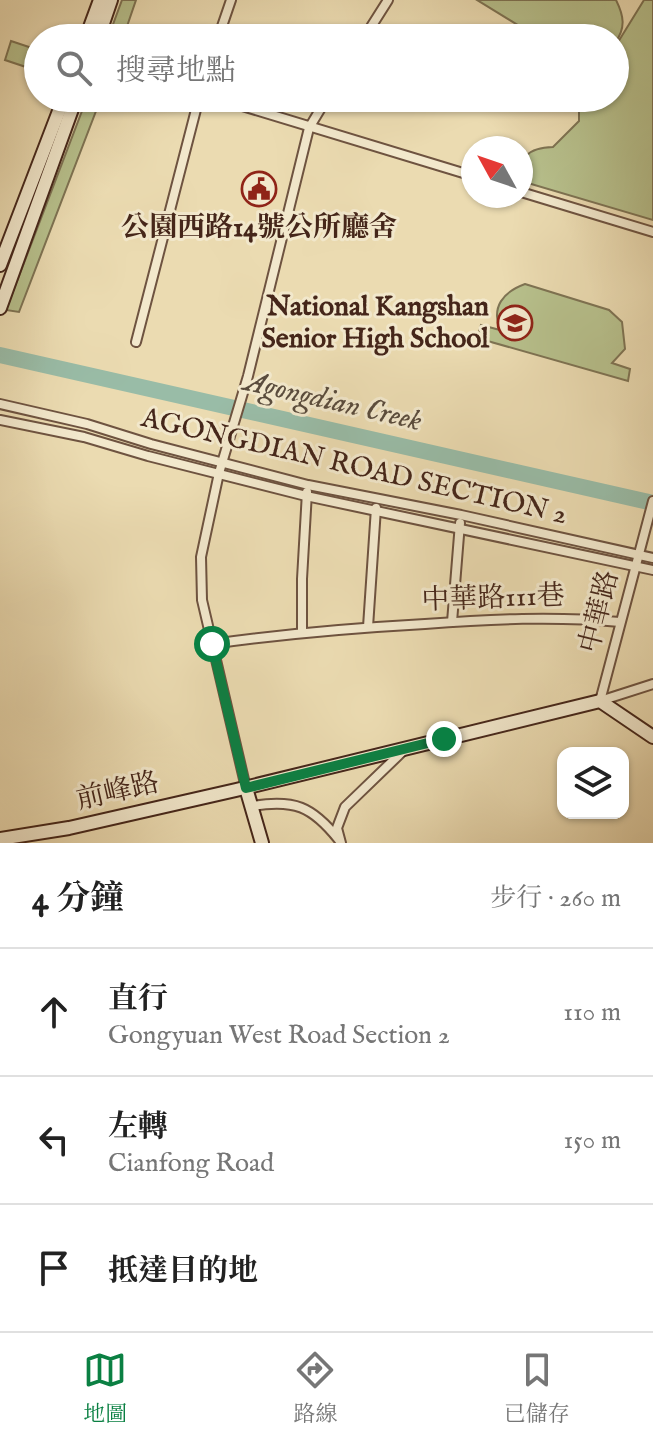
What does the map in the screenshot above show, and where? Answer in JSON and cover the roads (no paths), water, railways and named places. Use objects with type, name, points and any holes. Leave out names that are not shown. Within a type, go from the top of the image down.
[{"type":"main road","points":[[91,24],[100,0]]},
{"type":"main road","points":[[103,24],[111,0]]},
{"type":"main road","points":[[0,265],[59,112]]},
{"type":"main road","points":[[0,308],[71,112]]},
{"type":"main road","points":[[600,701],[653,737]]},
{"type":"main road","name":"前峰路","points":[[2,840],[246,788],[600,701]]},
{"type":"main road","points":[[246,788],[262,843]]},
{"type":"street","points":[[223,24],[231,0]]},
{"type":"street","points":[[373,24],[388,0]]},
{"type":"street","points":[[136,342],[196,112]]},
{"type":"street","points":[[259,112],[461,172]]},
{"type":"street","points":[[246,788],[202,600],[201,557],[219,473],[248,376],[309,128],[319,112]]},
{"type":"street","points":[[533,196],[653,232]]},
{"type":"street","name":"AGONGDIAN ROAD SECTION 2","points":[[0,404],[87,424],[308,485],[653,558]]},
{"type":"street","name":"AGONGDIAN ROAD SECTION 2","points":[[0,420],[84,437],[306,496],[653,570]]},
{"type":"street","points":[[84,437],[87,424]]},
{"type":"street","points":[[302,631],[308,485]]},
{"type":"street","points":[[368,627],[377,499]]},
{"type":"street","name":"中華路","points":[[600,701],[653,501]]},
{"type":"street","points":[[452,622],[461,515]]},
{"type":"street","points":[[549,547],[551,536]]},
{"type":"street","name":"中華路111巷","points":[[212,644],[302,631],[452,622],[570,617],[620,622]]},
{"type":"street","points":[[600,701],[653,684]]},
{"type":"street","points":[[340,842],[337,828],[345,807],[405,749]]},
{"type":"street","points":[[252,806],[292,804],[305,807],[327,825],[340,842]]},
{"type":"waterway","name":"Agongdian Creek","points":[[0,355],[653,503]]},
{"type":"place","name":"公園西路14號公所廳舍","points":[[259,189]]},
{"type":"place","name":"National Kangshan Senior High School","points":[[515,323]]}]
